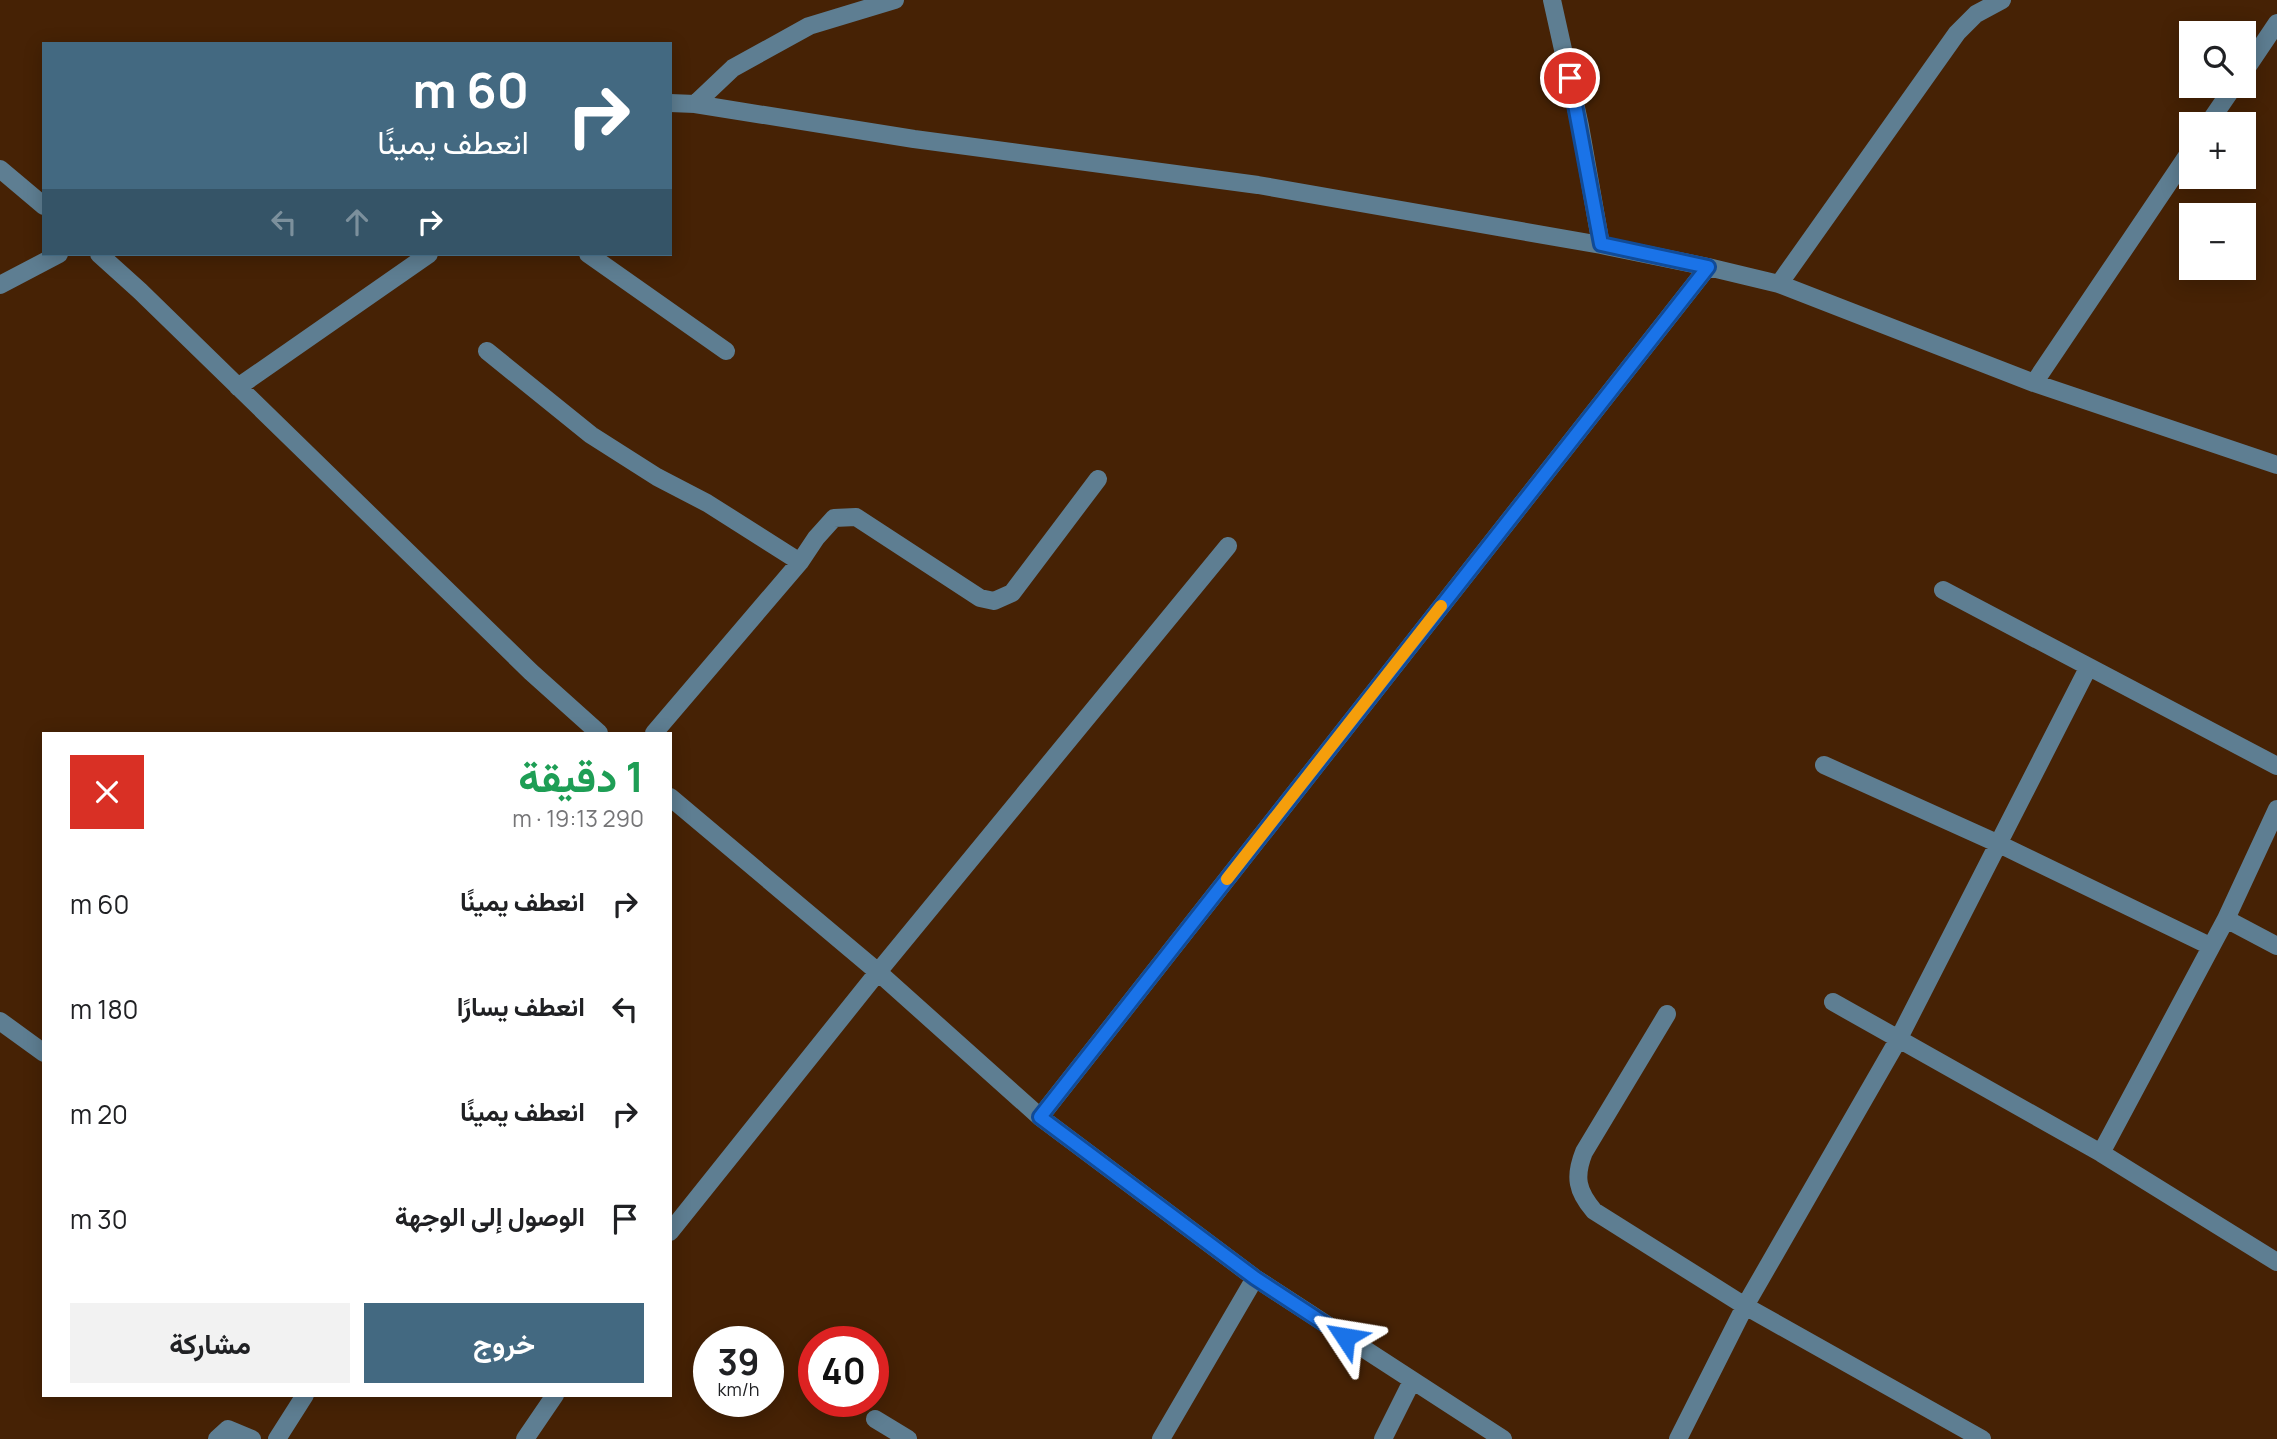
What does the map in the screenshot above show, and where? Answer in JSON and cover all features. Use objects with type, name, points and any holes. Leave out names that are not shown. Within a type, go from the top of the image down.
[{"type":"street","points":[[695,104],[733,68],[809,26],[895,0]]},
{"type":"street","points":[[1552,0],[1580,126],[1601,244]]},
{"type":"street","points":[[1779,284],[1957,33],[1976,14],[2002,0]]},
{"type":"street","points":[[2256,54],[2277,23]]},
{"type":"street","points":[[672,103],[695,104],[914,139],[1258,186],[1601,244],[1708,267],[1779,284],[2034,383],[2277,465]]},
{"type":"street","points":[[2034,383],[2179,168]]},
{"type":"street","points":[[0,169],[42,204]]},
{"type":"street","points":[[0,285],[55,256]]},
{"type":"street","points":[[101,256],[531,672],[598,732]]},
{"type":"street","points":[[239,387],[426,256]]},
{"type":"street","points":[[591,256],[726,351]]},
{"type":"street","points":[[1040,1117],[1708,267]]},
{"type":"street","points":[[486,351],[591,435],[800,562]]},
{"type":"street","points":[[655,732],[800,562],[816,537],[834,517],[856,517],[980,598],[994,601],[1012,593],[1098,479]]},
{"type":"street","points":[[672,1230],[878,972],[1228,545]]},
{"type":"street","points":[[1944,590],[2277,766]]},
{"type":"street","points":[[1678,1439],[1745,1306],[1898,1040],[2088,668]]},
{"type":"street","points":[[1824,765],[1999,844],[2210,946]]},
{"type":"street","points":[[672,798],[776,889],[878,972],[1040,1117],[1255,1278],[1503,1439]]},
{"type":"street","points":[[2101,1153],[2226,919],[2277,809]]},
{"type":"street","points":[[2226,919],[2277,946]]},
{"type":"street","points":[[1833,1002],[2101,1153],[2277,1262]]},
{"type":"street","points":[[1667,1014],[1584,1152],[1577,1179],[1583,1198],[1594,1211],[1745,1306],[1982,1439]]},
{"type":"street","points":[[0,1021],[42,1052]]},
{"type":"street","points":[[1161,1439],[1255,1278]]},
{"type":"street","points":[[1383,1439],[1412,1381]]},
{"type":"street","points":[[277,1439],[304,1397]]},
{"type":"street","points":[[525,1439],[554,1397]]},
{"type":"street","points":[[875,1419],[908,1439]]},
{"type":"street","points":[[217,1439],[228,1429],[252,1439]]},
{"type":"slow traffic","points":[[1227,879],[1441,606]]},
{"type":"route","points":[[1345,1337],[1255,1278],[1040,1117],[1708,267],[1601,244],[1570,78]]}]
